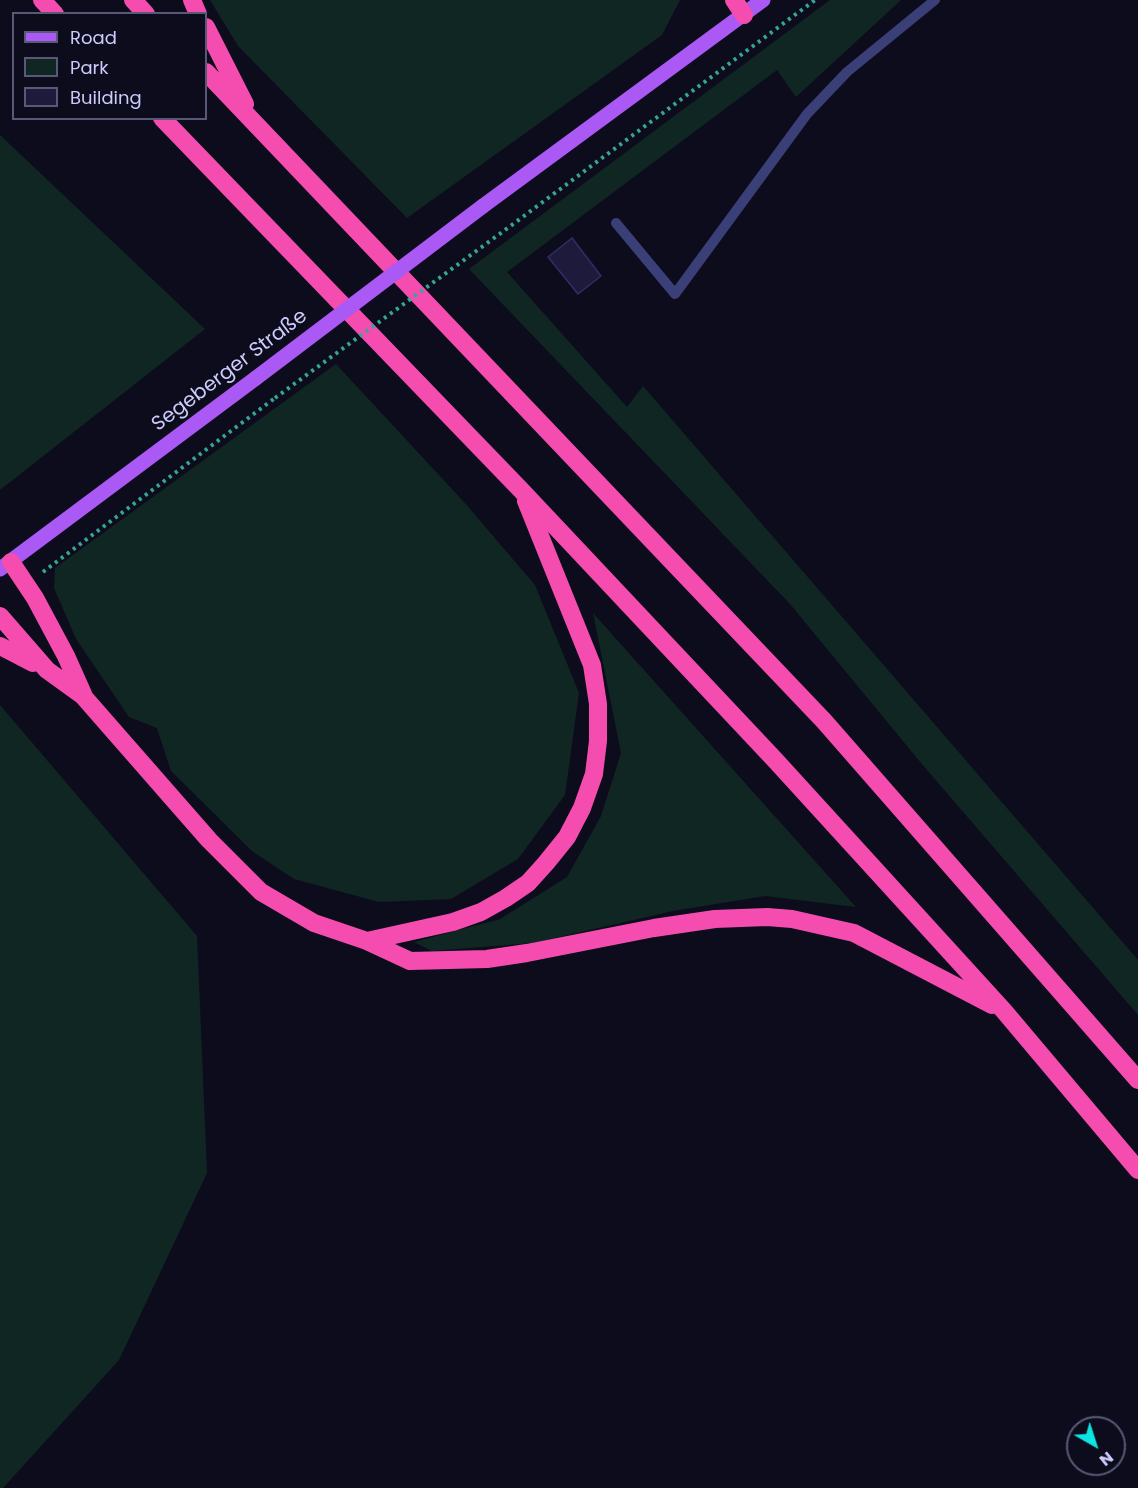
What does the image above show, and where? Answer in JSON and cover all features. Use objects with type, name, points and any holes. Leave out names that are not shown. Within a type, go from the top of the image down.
[{"type":"highway","points":[[42,0],[53,12]]},
{"type":"highway","points":[[133,0],[144,12]]},
{"type":"highway","points":[[207,29],[252,119]]},
{"type":"highway","points":[[207,73],[824,721],[1138,1080]]},
{"type":"highway","points":[[164,120],[521,490],[776,761],[1004,1011],[1138,1170]]},
{"type":"highway","points":[[367,941],[431,928],[481,912],[528,883],[567,837],[582,808],[594,774],[598,741],[598,704],[592,665],[521,490]]},
{"type":"highway","points":[[5,566],[27,584],[66,656],[83,696]]},
{"type":"highway","points":[[0,616],[47,670]]},
{"type":"highway","points":[[0,646],[47,670],[83,696],[209,840],[261,892],[314,923],[367,941],[410,961],[487,959],[685,923],[742,917],[792,919],[855,933],[1004,1011]]},
{"type":"main road","name":"Segeberger Straße","points":[[5,566],[483,206],[739,7],[764,0]]},
{"type":"lane","points":[[616,223],[675,294],[807,114],[847,72],[935,0]]},
{"type":"path","points":[[27,584],[814,0]]},
{"type":"green space","points":[[210,0],[680,0],[662,35],[407,218],[238,46]]},
{"type":"green space","points":[[830,0],[901,0],[796,97],[777,70],[507,272],[627,407],[643,386],[1138,960],[1138,1015],[921,763],[790,604],[469,269]]},
{"type":"green space","points":[[0,135],[205,329],[0,490]]},
{"type":"green space","points":[[336,364],[464,502],[535,585],[579,693],[565,795],[518,859],[451,899],[379,902],[294,879],[252,851],[171,771],[157,728],[129,717],[76,639],[54,588],[55,568]]},
{"type":"green space","points":[[593,613],[856,907],[765,896],[673,911],[533,943],[432,951],[414,942],[500,919],[567,877],[601,816],[621,753]]},
{"type":"green space","points":[[0,705],[197,936],[207,1173],[119,1360],[3,1488],[0,1488]]},
{"type":"building","points":[[572,238],[601,276],[578,294],[548,257]]}]
